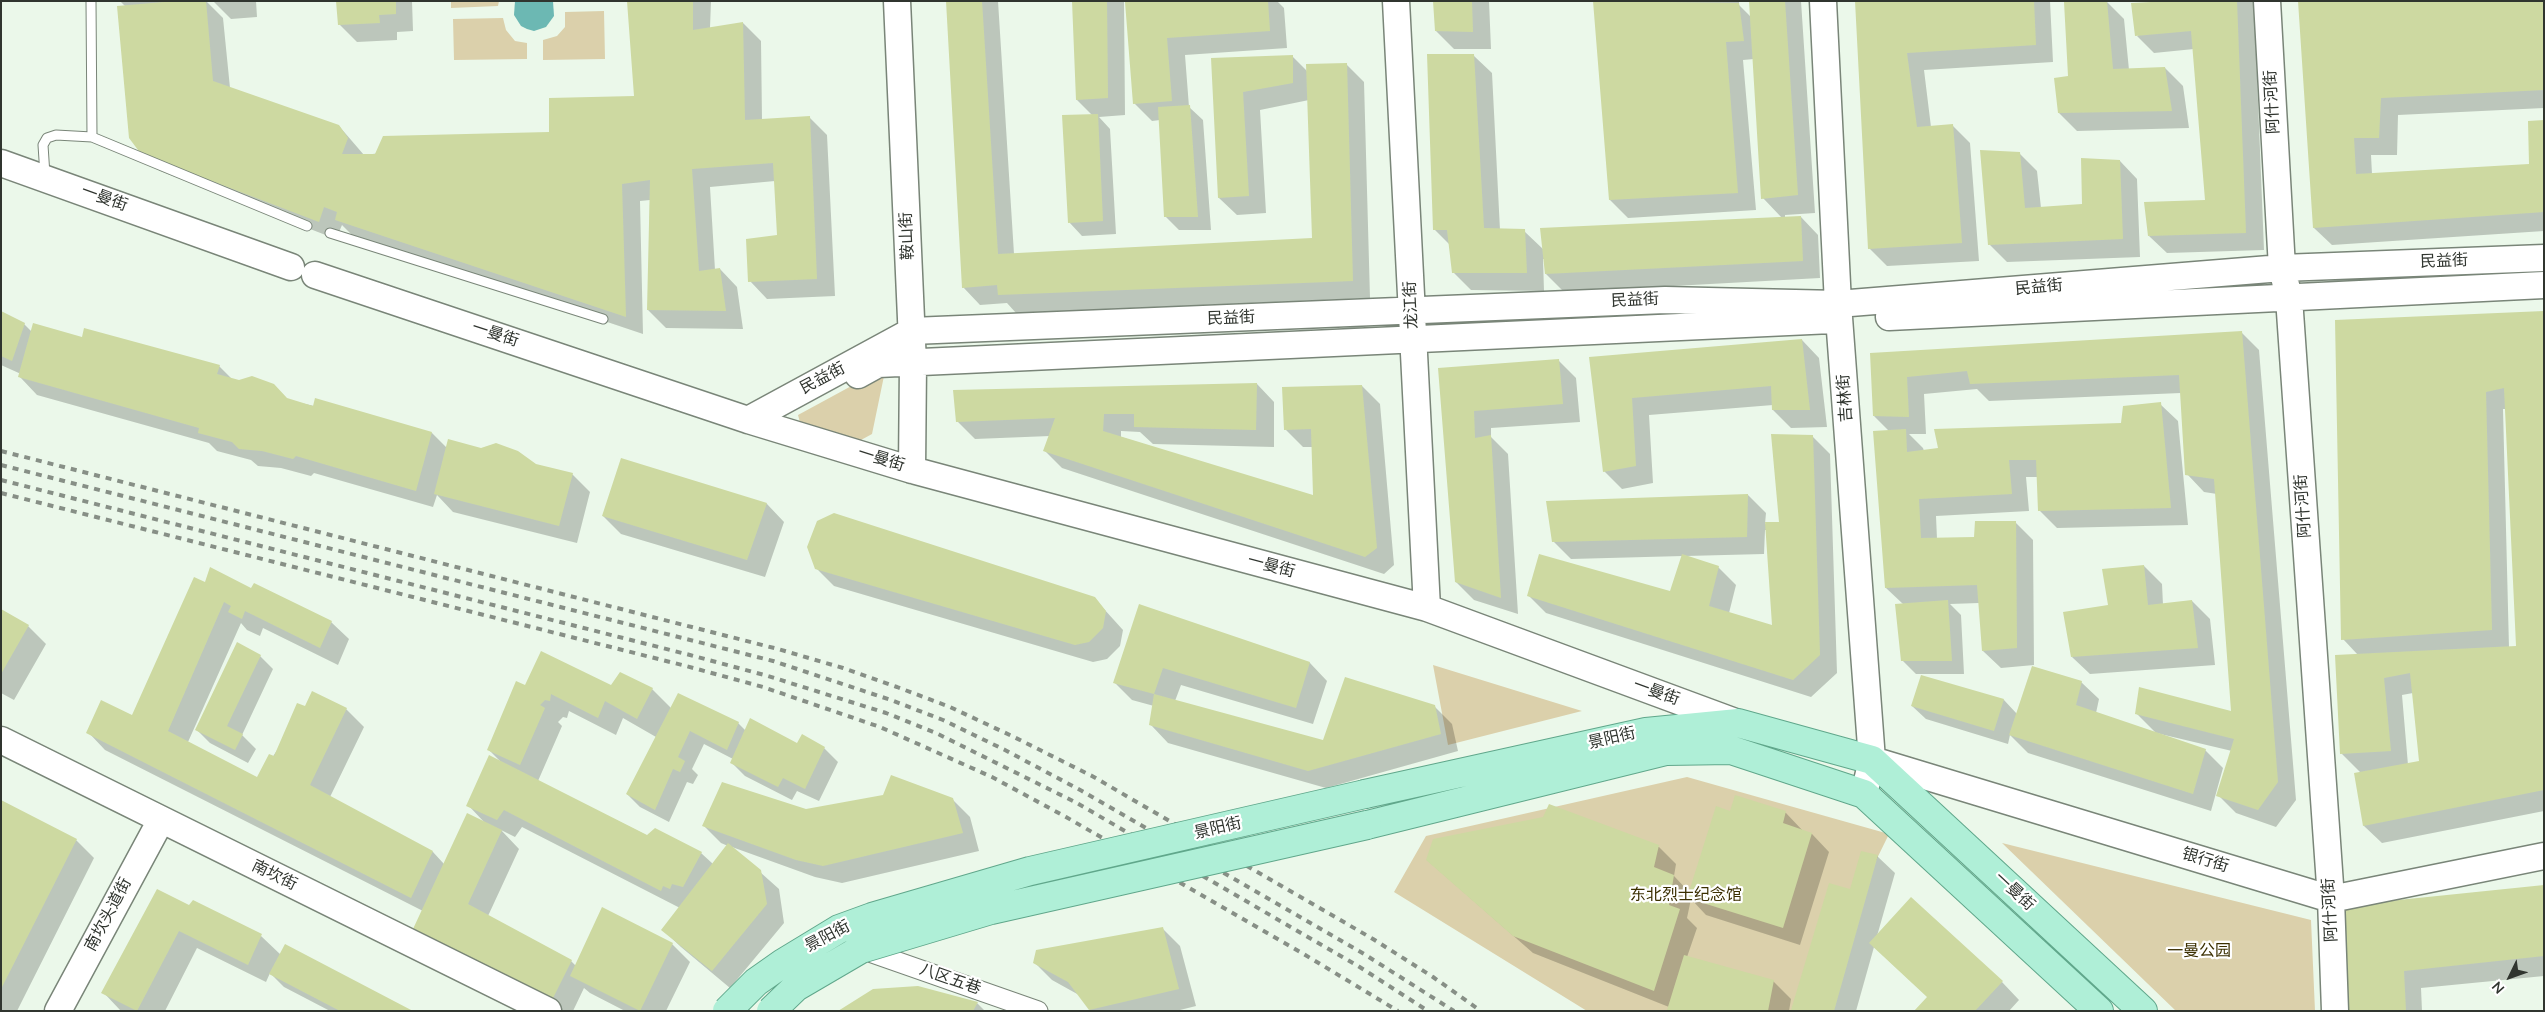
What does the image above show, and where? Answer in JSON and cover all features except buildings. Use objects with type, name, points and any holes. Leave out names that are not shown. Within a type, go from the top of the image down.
[{"type":"main road","name":"鞍山街","points":[[897,1],[912,331],[912,470]]},
{"type":"main road","name":"龙江街","points":[[1396,1],[1427,608]]},
{"type":"main road","name":"吉林街","points":[[1823,1],[1840,312],[1872,760],[1864,794]]},
{"type":"main road","name":"阿什河街","points":[[2268,1],[2282,268],[2290,298],[2331,899],[2335,1011]]},
{"type":"main road","name":"一曼街","points":[[1,163],[303,271],[756,422],[912,470],[1427,608],[1738,723],[1872,760],[2143,1011]]},
{"type":"main road","name":"民益街","points":[[756,422],[912,331],[1412,312],[1665,300],[1840,312],[2282,268],[2544,258]]},
{"type":"main road","name":"民益街","points":[[756,422],[878,364],[913,364],[1414,338],[1840,312],[2290,298],[2544,285]]},
{"type":"main road","name":"景阳街","points":[[727,1011],[756,982],[839,929],[872,917],[1030,871],[1646,732],[1738,723]]},
{"type":"main road","name":"南坎街","points":[[1,740],[548,1011]]},
{"type":"main road","name":"一曼街","points":[[1666,751],[1731,750],[1864,794],[2099,1011]]},
{"type":"main road","name":"景阳街","points":[[771,1011],[796,987],[861,949],[991,910],[1367,825],[1666,751]]},
{"type":"main road","name":"银行街","points":[[1872,760],[2331,899],[2544,856]]},
{"type":"main road","name":"南坎头道街","points":[[58,1011],[161,820]]},
{"type":"street","name":"八区五巷","points":[[861,949],[1038,1011]]},
{"type":"lane","points":[[91,1],[92,137]]},
{"type":"lane","points":[[45,178],[43,145],[47,138],[56,135],[92,137],[307,226]]},
{"type":"lane","points":[[330,233],[603,319]]},
{"type":"green space","points":[[451,1],[499,1],[498,6],[451,8]]},
{"type":"green space","points":[[604,11],[605,59],[543,60],[543,40],[557,36],[565,27],[565,12]]},
{"type":"green space","points":[[503,18],[506,30],[515,41],[527,43],[527,59],[454,60],[453,19]]},
{"type":"green space","points":[[879,371],[884,376],[872,434],[861,440],[851,441],[801,426],[798,415]]},
{"type":"green space","points":[[1433,665],[1582,711],[1448,745]]},
{"type":"green space","name":"东北烈士纪念馆","points":[[1687,777],[1889,834],[1802,1011],[1587,1011],[1394,892],[1426,836]]},
{"type":"green space","name":"一曼公园","points":[[2002,843],[2311,920],[2315,1011],[2176,1011]]},
{"type":"water","points":[[515,1],[553,1],[554,16],[546,27],[534,31],[527,29],[521,26],[514,15]]},
{"type":"railway","points":[[1,451],[778,649],[843,668],[950,707],[1092,776],[1373,939],[1433,977],[1481,1011]]},
{"type":"railway","points":[[1,465],[773,661],[891,700],[943,720],[1082,791],[1364,954],[1454,1011]]},
{"type":"railway","points":[[1,480],[690,655],[768,676],[886,713],[936,733],[1075,802],[1358,966],[1428,1011]]},
{"type":"railway","points":[[1,493],[686,666],[763,687],[880,727],[992,777],[1066,817],[1302,953],[1398,1011]]}]
